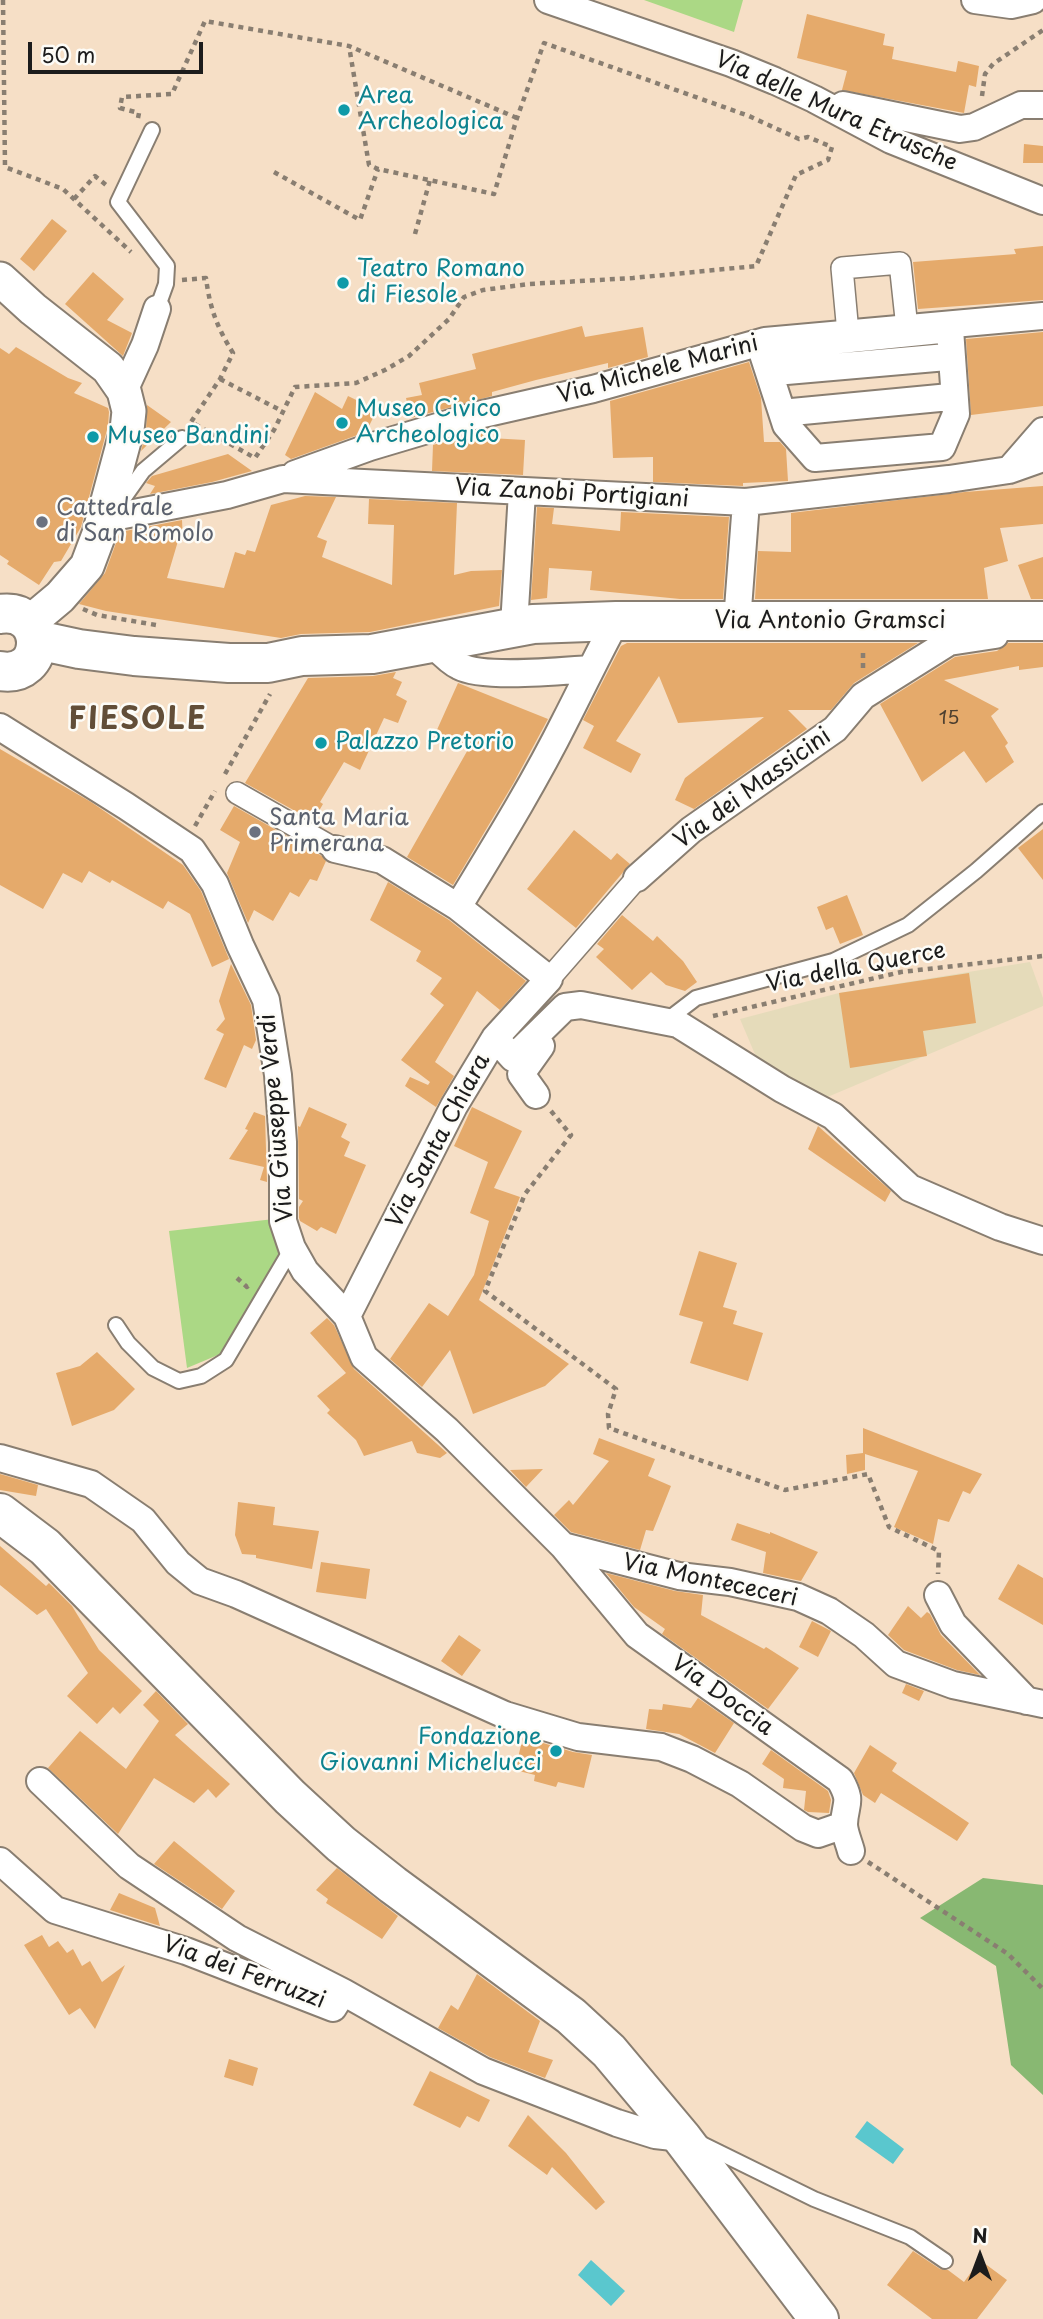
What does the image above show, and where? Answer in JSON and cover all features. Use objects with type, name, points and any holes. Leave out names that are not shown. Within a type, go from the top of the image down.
[{"type":"main road","name":"Via Antonio Gramsci","points":[[22,626],[104,652],[212,662],[268,663],[302,657],[372,654],[514,626],[616,621],[1032,622]]},
{"type":"main road","points":[[0,671],[14,672],[29,663],[34,656],[22,626]]},
{"type":"main road","points":[[0,1513],[45,1547],[290,1797],[341,1844],[403,1893],[571,2016],[609,2051],[682,2138],[819,2319]]},
{"type":"street","name":"Via delle Mura Etrusche","points":[[548,0],[731,64],[814,99],[891,140],[1043,201]]},
{"type":"street","points":[[975,0],[1011,5],[1033,0]]},
{"type":"street","points":[[814,99],[960,129],[987,121],[1021,105],[1043,105]]},
{"type":"street","points":[[848,333],[842,268],[900,262],[907,328]]},
{"type":"street","points":[[0,279],[33,309],[108,368],[124,391],[129,420],[87,566],[61,597],[22,626]]},
{"type":"street","points":[[0,295],[33,309]]},
{"type":"street","points":[[124,391],[145,345],[157,309]]},
{"type":"street","name":"Via Michele Marini","points":[[283,479],[370,447],[474,416],[593,389],[763,344],[848,333],[1043,316]]},
{"type":"street","points":[[763,344],[792,412],[821,444],[935,432],[950,417],[943,324]]},
{"type":"street","points":[[950,329],[956,414],[942,447],[815,458],[786,425],[763,344],[950,329]]},
{"type":"street","points":[[775,372],[947,357]]},
{"type":"street","points":[[1009,470],[1043,431]]},
{"type":"street","name":"Via Zanobi Portigiani","points":[[104,512],[227,495],[283,479],[746,502],[949,480],[1009,470],[1043,458]]},
{"type":"street","points":[[514,626],[522,492]]},
{"type":"street","points":[[737,622],[746,502]]},
{"type":"street","points":[[458,907],[565,721],[589,669],[616,621]]},
{"type":"street","name":"Via dei Massicini","points":[[549,979],[637,878],[691,830],[835,729],[863,696],[949,642],[1000,635],[1032,622]]},
{"type":"street","points":[[430,641],[458,666],[474,670],[496,672],[589,669]]},
{"type":"street","points":[[0,727],[188,848]]},
{"type":"street","points":[[227,790],[335,849],[382,860],[458,907],[549,979]]},
{"type":"street","name":"Via Giuseppe Verdi","points":[[188,848],[215,884],[266,1000],[279,1089],[283,1142],[283,1221],[292,1248],[305,1271],[347,1316],[364,1357],[447,1430],[563,1546]]},
{"type":"street","name":"Via Santa Chiara","points":[[347,1316],[454,1106],[495,1038],[549,979]]},
{"type":"street","points":[[495,1038],[513,1058],[565,1007],[581,1004],[672,1023],[833,1116],[910,1188],[1000,1227],[1043,1241]]},
{"type":"street","points":[[536,1095],[521,1073],[562,1018],[565,1007]]},
{"type":"street","points":[[0,1458],[92,1484],[143,1520],[178,1563],[200,1581],[236,1594],[505,1716],[578,1737],[661,1747],[692,1759],[740,1784],[803,1828],[818,1834],[844,1825]]},
{"type":"street","name":"Via Montececeri","points":[[563,1546],[679,1576],[730,1582],[798,1597],[830,1611],[864,1635],[896,1664],[953,1685],[1035,1702]]},
{"type":"street","name":"Via Doccia","points":[[563,1546],[637,1635],[841,1780],[849,1803],[844,1825],[852,1852]]},
{"type":"street","points":[[937,1595],[953,1623],[1035,1702]]},
{"type":"street","points":[[40,1781],[129,1866],[237,1938],[343,1992]]},
{"type":"street","name":"Via dei Ferruzzi","points":[[0,1861],[55,1910],[186,1951],[333,2008],[343,1992],[483,2071],[617,2123],[655,2135],[682,2138]]},
{"type":"lane","points":[[152,130],[118,202],[167,266],[166,284],[157,309]]},
{"type":"lane","points":[[104,512],[121,502],[143,471],[182,438]]},
{"type":"lane","points":[[672,1023],[696,998],[833,961],[908,925],[976,871],[1043,812]]},
{"type":"lane","points":[[116,1325],[128,1343],[153,1368],[179,1381],[201,1376],[226,1360],[292,1248]]},
{"type":"lane","points":[[682,2138],[701,2143],[814,2199],[911,2237],[945,2261]]},
{"type":"path","points":[[3,0],[5,167],[63,189],[166,284],[187,278],[206,278],[210,307],[220,333],[233,352],[220,379],[191,422],[255,458],[274,430],[295,387],[356,383],[386,370],[409,356],[449,319],[464,297],[483,290],[529,284],[633,278],[756,266],[796,175],[828,160],[832,147],[808,137],[799,139],[749,116],[544,43],[494,194],[369,165],[349,46]]},
{"type":"path","points":[[136,125],[139,113],[120,108],[122,97],[173,94],[205,21],[349,46],[517,118]]},
{"type":"path","points":[[987,121],[982,99],[985,74],[993,64],[1043,30]]},
{"type":"path","points":[[274,172],[360,220],[377,169]]},
{"type":"path","points":[[74,200],[95,176],[106,185],[112,175]]},
{"type":"path","points":[[415,234],[430,180]]},
{"type":"path","points":[[220,379],[282,411]]},
{"type":"path","points":[[224,776],[302,657]]},
{"type":"path","points":[[188,848],[227,790]]},
{"type":"path","name":"Via della Querce","points":[[672,1023],[901,972],[1043,956]]},
{"type":"path","points":[[536,1095],[570,1135],[525,1194],[485,1291],[616,1390],[608,1414],[610,1428],[785,1490],[868,1474],[889,1527],[939,1551],[937,1595]]},
{"type":"path","points":[[237,1278],[247,1287],[254,1281]]},
{"type":"path","points":[[852,1852],[1007,1954],[1043,1989]]},
{"type":"shaded area","points":[[1030,962],[1043,998],[1043,1006],[818,1101],[760,1066],[740,1019],[839,993]]},
{"type":"green space","points":[[644,0],[743,0],[734,32]]},
{"type":"green space","points":[[274,1219],[284,1251],[225,1352],[187,1368],[169,1231]]},
{"type":"green space","points":[[983,1878],[1043,1885],[1043,2095],[1011,2065],[996,1966],[920,1918]]},
{"type":"water","points":[[867,2121],[904,2149],[893,2164],[855,2137]]},
{"type":"water","points":[[591,2260],[625,2291],[611,2306],[578,2275]]},
{"type":"building","points":[[807,14],[885,34],[883,45],[894,47],[892,59],[956,72],[958,61],[979,66],[976,87],[969,85],[964,113],[842,90],[847,71],[797,58]]},
{"type":"building","points":[[1024,144],[1043,146],[1043,163],[1023,163]]},
{"type":"building","points":[[52,219],[67,231],[34,271],[20,259]]},
{"type":"building","points":[[1043,246],[1043,300],[918,309],[913,262],[1016,254],[1014,249]]},
{"type":"building","points":[[93,272],[124,299],[107,320],[132,333],[123,356],[65,304]]},
{"type":"building","points":[[582,326],[585,337],[643,327],[648,357],[608,368],[608,363],[536,380],[492,392],[492,396],[411,418],[406,398],[422,395],[419,383],[476,369],[472,354]]},
{"type":"building","points":[[1043,332],[1043,406],[971,415],[966,339]]},
{"type":"building","points":[[16,347],[68,378],[82,383],[74,393],[108,408],[109,412],[108,426],[81,527],[61,561],[54,562],[39,585],[7,564],[9,561],[0,555],[0,348],[9,354]]},
{"type":"building","points":[[749,362],[761,398],[764,442],[780,442],[786,449],[788,481],[743,483],[743,486],[653,482],[653,457],[613,458],[610,401]]},
{"type":"building","name":"Museo Civico Archeologico","points":[[315,392],[342,409],[348,396],[377,410],[366,432],[291,459],[285,455]]},
{"type":"building","points":[[147,405],[171,422],[141,451],[146,432]]},
{"type":"building","points":[[491,428],[490,438],[525,440],[523,475],[432,471],[433,445]]},
{"type":"building","points":[[228,454],[252,471],[150,494],[155,486],[146,483],[152,476]]},
{"type":"building","points":[[1043,486],[1043,524],[1000,528],[1008,561],[984,568],[988,599],[755,599],[758,551],[791,552],[791,513],[965,492]]},
{"type":"building","points":[[305,496],[336,497],[317,537],[327,541],[322,557],[392,585],[394,525],[368,524],[369,499],[457,503],[454,575],[471,571],[502,570],[499,606],[370,632],[301,634],[281,638],[106,611],[79,604],[105,573],[120,532],[182,520],[183,541],[178,541],[167,578],[224,588],[235,552],[245,555],[247,550],[255,552],[271,505]]},
{"type":"building","points":[[537,507],[554,508],[552,524],[620,531],[621,512],[729,517],[723,599],[680,599],[590,590],[592,571],[549,568],[547,598],[531,600]]},
{"type":"building","points":[[1043,557],[1043,599],[1031,599],[1018,565]]},
{"type":"building","points":[[627,643],[918,643],[854,683],[831,710],[788,710],[807,729],[694,809],[675,800],[685,778],[764,717],[678,723],[659,676],[616,741],[641,754],[631,773],[583,748],[594,726],[583,720],[621,646]]},
{"type":"building","points":[[1008,643],[1043,643],[1043,667],[1019,670],[1019,666],[944,680],[999,709],[991,716],[1008,743],[1005,746],[1014,762],[986,783],[964,751],[922,782],[880,704],[955,657],[997,651]]},
{"type":"building","name":"Palazzo Pretorio","points":[[396,672],[393,678],[402,682],[396,695],[407,701],[398,723],[384,718],[360,770],[344,762],[320,802],[323,804],[313,821],[245,783],[308,678],[373,676]]},
{"type":"building","points":[[458,683],[548,719],[453,885],[407,857],[470,746],[436,732]]},
{"type":"building","points":[[0,749],[91,802],[183,865],[201,891],[229,959],[212,967],[190,914],[168,901],[163,909],[112,880],[110,883],[89,871],[82,883],[63,873],[43,909],[0,885]]},
{"type":"building","points":[[234,806],[322,856],[326,861],[317,881],[310,879],[299,897],[290,892],[273,921],[254,910],[248,923],[227,873],[240,842],[220,830]]},
{"type":"building","points":[[1043,829],[1043,880],[1018,848]]},
{"type":"building","points":[[574,830],[611,860],[617,853],[630,864],[576,928],[527,889]]},
{"type":"building","points":[[388,882],[449,920],[526,981],[500,1010],[477,991],[435,1062],[454,1076],[436,1107],[405,1086],[410,1077],[428,1085],[430,1082],[401,1060],[444,1005],[430,994],[442,978],[416,961],[421,951],[370,920]]},
{"type":"building","points":[[847,895],[863,935],[840,944],[833,927],[826,930],[817,907]]},
{"type":"building","points":[[622,915],[653,941],[657,936],[683,961],[697,982],[685,991],[666,985],[651,972],[632,990],[596,957],[604,949],[597,944]]},
{"type":"building","points":[[231,964],[251,1005],[256,1040],[252,1049],[244,1045],[226,1088],[204,1079],[224,1034],[216,1030],[225,1019],[219,1001]]},
{"type":"building","points":[[969,973],[976,1023],[923,1031],[927,1056],[850,1068],[839,993]]},
{"type":"building","points":[[309,1107],[347,1124],[341,1137],[350,1142],[344,1156],[366,1165],[336,1234],[321,1227],[317,1231],[299,1218],[299,1207],[303,1201],[299,1199],[298,1126],[300,1127]]},
{"type":"building","points":[[472,1107],[522,1131],[494,1188],[520,1197],[479,1300],[569,1364],[545,1386],[473,1414],[450,1350],[422,1387],[390,1359],[429,1303],[448,1316],[474,1275],[489,1221],[470,1213],[488,1162],[454,1146]]},
{"type":"building","points":[[254,1112],[265,1116],[267,1182],[260,1180],[264,1167],[229,1159],[248,1130],[245,1129]]},
{"type":"building","points":[[818,1126],[891,1191],[885,1202],[808,1149]]},
{"type":"building","points":[[699,1251],[737,1263],[723,1307],[737,1311],[733,1324],[763,1333],[748,1381],[690,1363],[703,1322],[679,1315]]},
{"type":"building","points":[[327,1318],[334,1325],[354,1369],[447,1453],[440,1458],[417,1453],[412,1441],[364,1456],[356,1440],[327,1413],[330,1410],[317,1396],[346,1373],[310,1333]]},
{"type":"building","points":[[97,1352],[135,1389],[114,1410],[72,1426],[56,1373],[80,1366]]},
{"type":"building","points":[[863,1428],[982,1474],[970,1494],[963,1491],[949,1522],[938,1519],[933,1544],[894,1527],[918,1471],[865,1454],[865,1470],[847,1474],[846,1455],[863,1453]]},
{"type":"building","points":[[599,1438],[655,1459],[648,1476],[671,1486],[653,1531],[646,1530],[640,1550],[571,1532],[554,1515],[569,1500],[573,1505],[609,1461],[593,1454]]},
{"type":"building","points":[[543,1469],[526,1487],[510,1470]]},
{"type":"building","points":[[0,1474],[38,1485],[36,1496],[0,1490]]},
{"type":"building","points":[[238,1502],[275,1507],[273,1525],[319,1531],[312,1569],[242,1554],[235,1535]]},
{"type":"building","points":[[737,1523],[770,1532],[818,1552],[801,1581],[763,1573],[766,1552],[731,1540]]},
{"type":"building","points":[[0,1546],[46,1586],[49,1583],[72,1606],[99,1650],[142,1691],[120,1714],[113,1707],[97,1724],[67,1696],[88,1673],[46,1609],[37,1615],[0,1585]]},
{"type":"building","points":[[321,1562],[370,1569],[366,1599],[316,1592]]},
{"type":"building","points":[[1018,1564],[1043,1578],[1043,1625],[998,1599]]},
{"type":"building","points":[[606,1573],[675,1591],[703,1595],[701,1615],[764,1649],[766,1647],[799,1668],[768,1709],[662,1634],[665,1629],[634,1607]]},
{"type":"building","points":[[908,1606],[921,1618],[927,1612],[930,1614],[941,1635],[980,1675],[957,1670],[904,1650],[888,1635]]},
{"type":"building","points":[[812,1621],[831,1631],[818,1657],[799,1647]]},
{"type":"building","points":[[459,1635],[481,1650],[462,1676],[441,1661]]},
{"type":"building","points":[[906,1684],[924,1691],[919,1701],[902,1693]]},
{"type":"building","points":[[156,1691],[188,1724],[175,1735],[230,1784],[216,1798],[208,1789],[194,1803],[154,1778],[118,1834],[48,1768],[80,1731],[126,1769],[159,1721],[143,1705]]},
{"type":"building","points":[[698,1698],[734,1723],[715,1753],[679,1734],[646,1729],[649,1709],[662,1710],[663,1704],[691,1708]]},
{"type":"building","name":"Fondazione Giovanni Michelucci","points":[[523,1737],[592,1755],[584,1788],[558,1782],[556,1787],[534,1781],[535,1775],[515,1770]]},
{"type":"building","points":[[870,1745],[897,1763],[892,1771],[969,1823],[957,1841],[881,1793],[875,1803],[863,1795],[854,1773]]},
{"type":"building","points":[[771,1750],[828,1791],[831,1800],[829,1813],[804,1810],[806,1791],[783,1788],[784,1779],[762,1764]]},
{"type":"building","points":[[174,1841],[235,1891],[222,1909],[154,1864]]},
{"type":"building","points":[[337,1868],[398,1916],[382,1939],[326,1903],[328,1899],[316,1890]]},
{"type":"building","points":[[119,1893],[155,1908],[160,1926],[110,1910]]},
{"type":"building","points":[[42,1935],[49,1947],[58,1941],[67,1953],[73,1949],[82,1966],[90,1961],[102,1982],[125,1965],[95,2029],[80,2008],[69,2015],[24,1945]]},
{"type":"building","points":[[477,1974],[540,2021],[528,2052],[553,2060],[545,2078],[490,2057],[438,2028],[451,2005],[458,2010]]},
{"type":"building","points":[[229,2059],[258,2068],[253,2086],[224,2077]]},
{"type":"building","points":[[430,2071],[490,2100],[479,2122],[467,2116],[460,2128],[413,2105]]},
{"type":"building","points":[[528,2115],[566,2153],[605,2202],[596,2210],[552,2167],[547,2175],[508,2146]]},
{"type":"building","points":[[913,2251],[964,2282],[980,2260],[1007,2280],[977,2319],[932,2319],[887,2285]]},
{"type":"place","name":"Area Archeologica","points":[[344,110]]},
{"type":"place","name":"Teatro Romano di Fiesole","points":[[343,283]]},
{"type":"place","name":"Museo Civico Archeologico","points":[[342,423]]},
{"type":"place","name":"Museo Bandini","points":[[93,437]]},
{"type":"place","name":"Cattedrale di San Romolo","points":[[42,522]]},
{"type":"place","name":"Palazzo Pretorio","points":[[321,743]]},
{"type":"place","name":"Santa Maria Primerana","points":[[255,832]]},
{"type":"place","name":"Fondazione Giovanni Michelucci","points":[[556,1751]]},
{"type":"district","name":"FIESOLE","points":[[138,721]]}]
